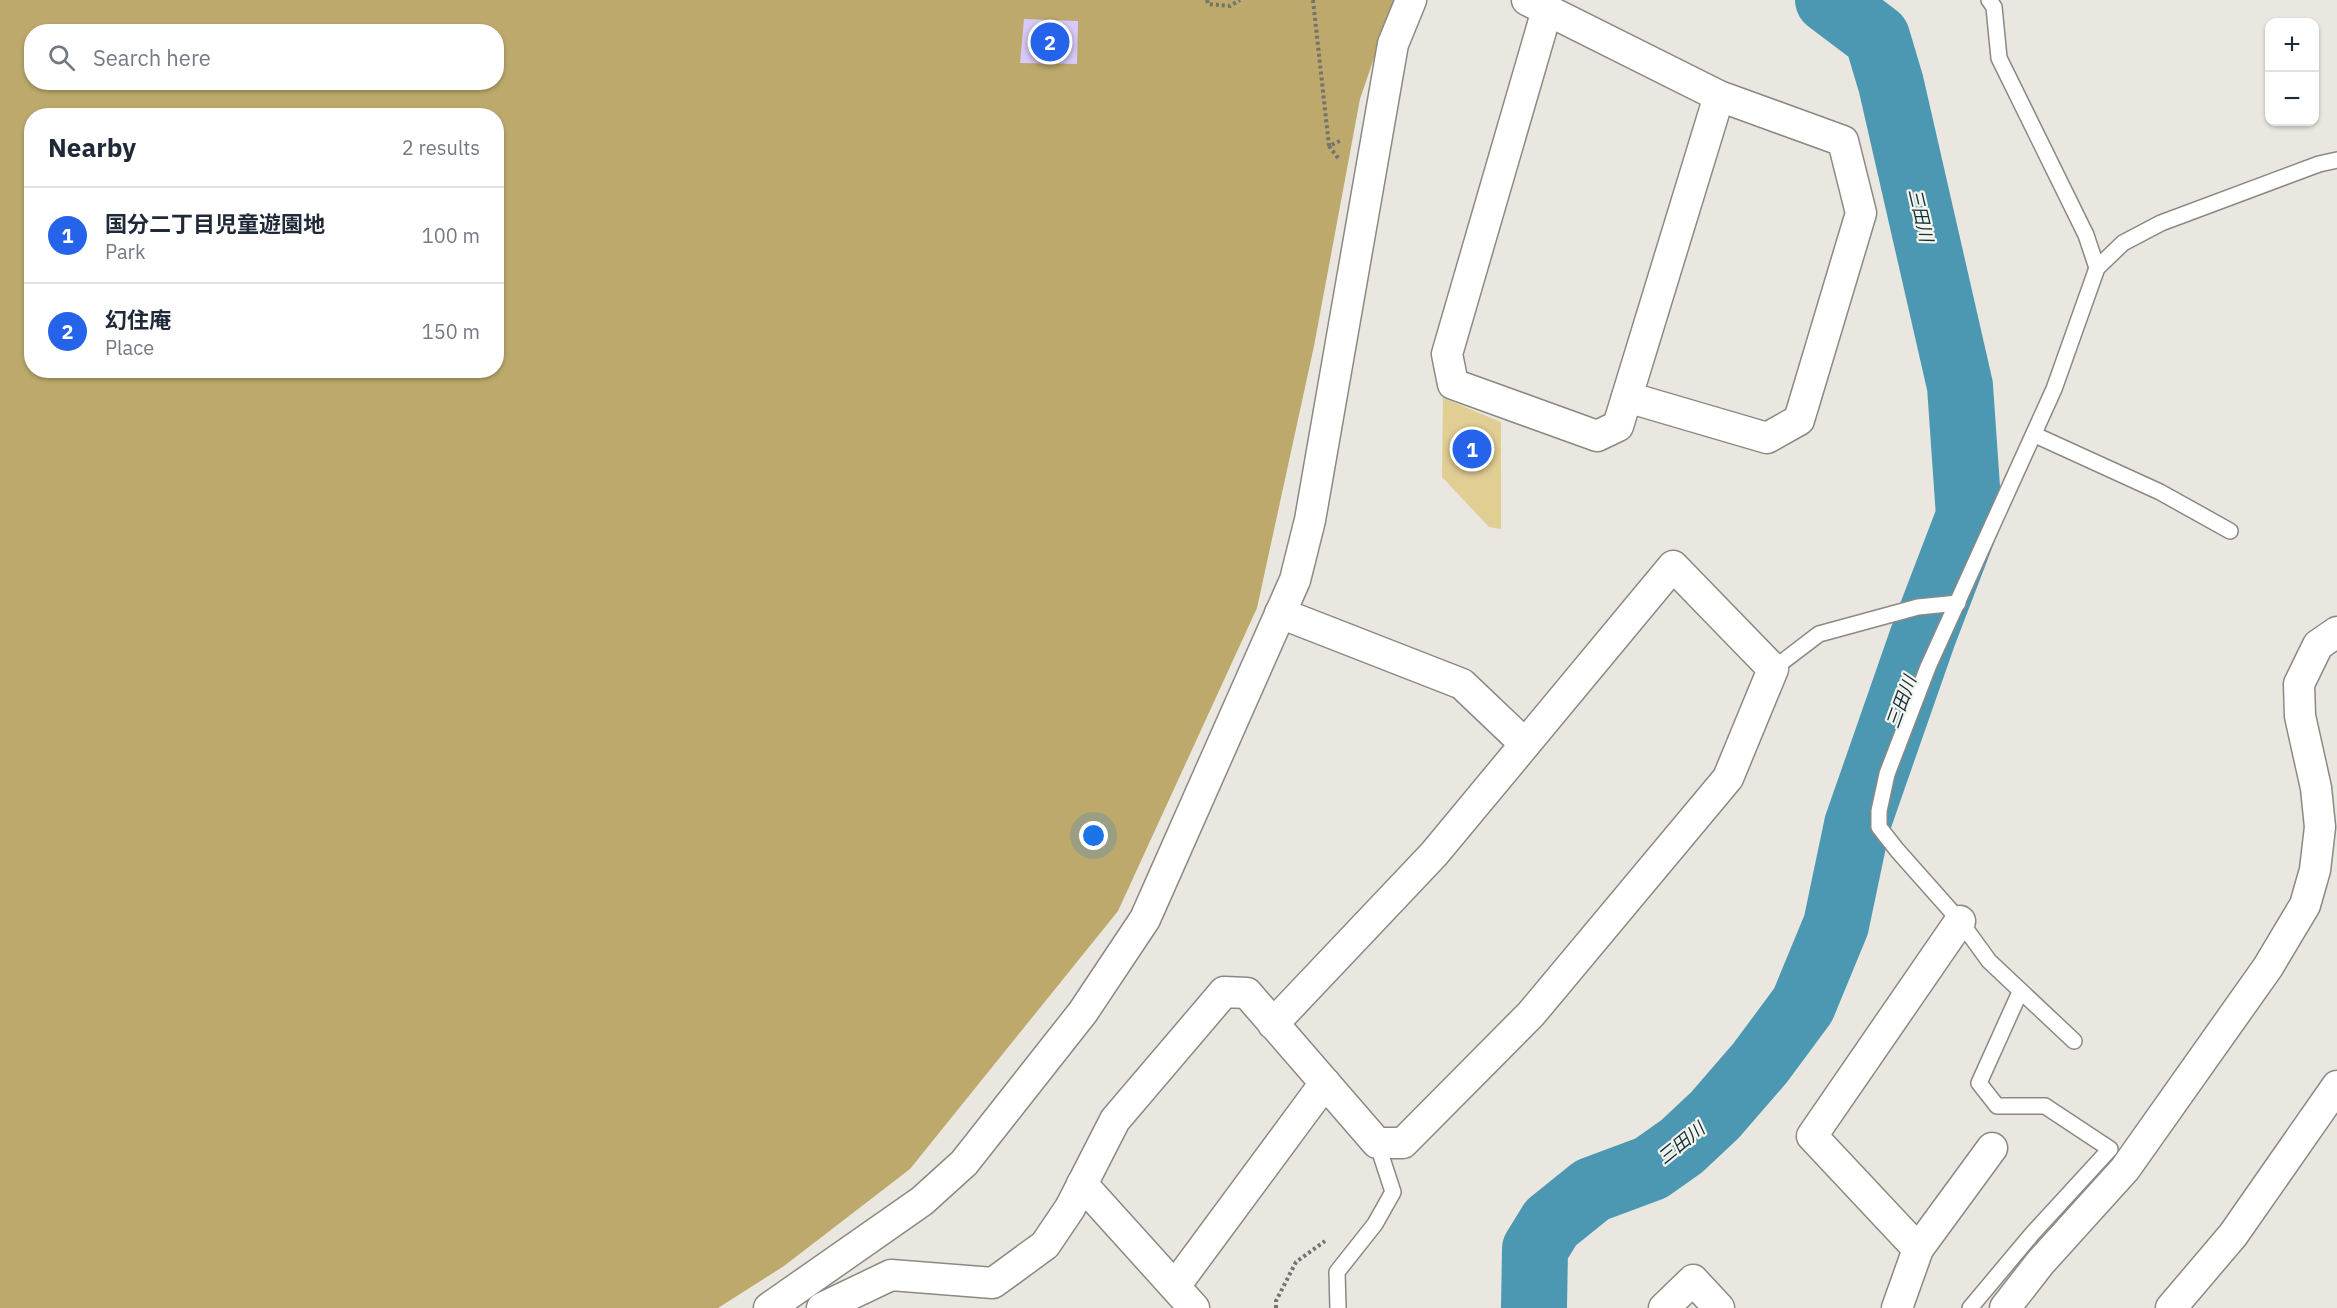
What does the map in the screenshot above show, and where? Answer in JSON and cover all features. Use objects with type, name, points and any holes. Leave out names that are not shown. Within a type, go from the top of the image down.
[{"type":"street","points":[[769,1308],[922,1201],[964,1162],[1083,1012],[1145,919],[1295,580],[1310,520],[1393,44],[1412,0]]},
{"type":"street","points":[[1627,397],[1767,438],[1799,420],[1861,213],[1843,141],[1719,96],[1537,5],[1447,354],[1453,384],[1597,436],[1618,426],[1719,96]]},
{"type":"street","points":[[822,1308],[891,1275],[993,1283],[1045,1245],[1070,1208],[1115,1120],[1224,992],[1247,993],[1377,1143],[1403,1143],[1531,1014],[1728,777],[1773,669],[1673,566],[1434,854],[1274,1024]]},
{"type":"street","points":[[1280,613],[1462,684],[1525,744]]},
{"type":"street","points":[[2005,1308],[2040,1263],[2125,1169],[2268,967],[2305,905],[2315,870],[2320,827],[2316,788],[2300,716],[2299,684],[2318,645],[2337,632]]},
{"type":"street","points":[[1918,1249],[1812,1137],[1960,921]]},
{"type":"street","points":[[1175,1286],[1325,1083]]},
{"type":"street","points":[[2171,1308],[2233,1235],[2337,1086]]},
{"type":"street","points":[[1898,1308],[1918,1249],[1992,1148]]},
{"type":"street","points":[[1082,1184],[1194,1308]]},
{"type":"street","points":[[1664,1308],[1693,1280],[1719,1308]]},
{"type":"lane","points":[[1989,0],[1994,8],[1999,58],[2086,235],[2097,268]]},
{"type":"lane","points":[[2074,1041],[1989,961],[1960,921],[1897,850],[1880,827],[1879,812],[1887,774],[1955,603],[2035,435],[2054,389],[2097,268],[2123,243],[2162,223],[2337,160]]},
{"type":"lane","points":[[2035,435],[2131,477],[2230,531]]},
{"type":"lane","points":[[1773,669],[1819,634],[1918,607],[1955,603]]},
{"type":"lane","points":[[1970,1308],[2032,1234],[2110,1149],[2045,1106],[1997,1106],[1979,1083],[2020,992]]},
{"type":"lane","points":[[1338,1308],[1337,1272],[1375,1224],[1393,1192],[1377,1143]]},
{"type":"path","points":[[1207,0],[1208,4],[1230,6],[1239,0]]},
{"type":"path","points":[[1313,0],[1329,146]]},
{"type":"shaded area","points":[[0,0],[1394,0],[1360,99],[1314,346],[1257,608],[1118,911],[910,1169],[784,1266],[718,1308],[0,1308]]},
{"type":"shaded area","points":[[1443,398],[1501,422],[1501,529],[1489,527],[1442,477]]},
{"type":"building","points":[[1024,19],[1078,21],[1077,64],[1020,63]]},
{"type":"waterway","name":"三田川","points":[[1534,1308],[1535,1249],[1551,1223],[1592,1190],[1651,1168],[1682,1146],[1715,1115],[1760,1063],[1803,1005],[1836,925],[1857,825],[1923,636],[1969,516],[1960,386],[1891,84],[1877,37],[1828,0]]},
{"type":"place","name":"幻住庵","points":[[1050,42]]},
{"type":"place","name":"国分二丁目児童遊園地","points":[[1472,449]]}]
